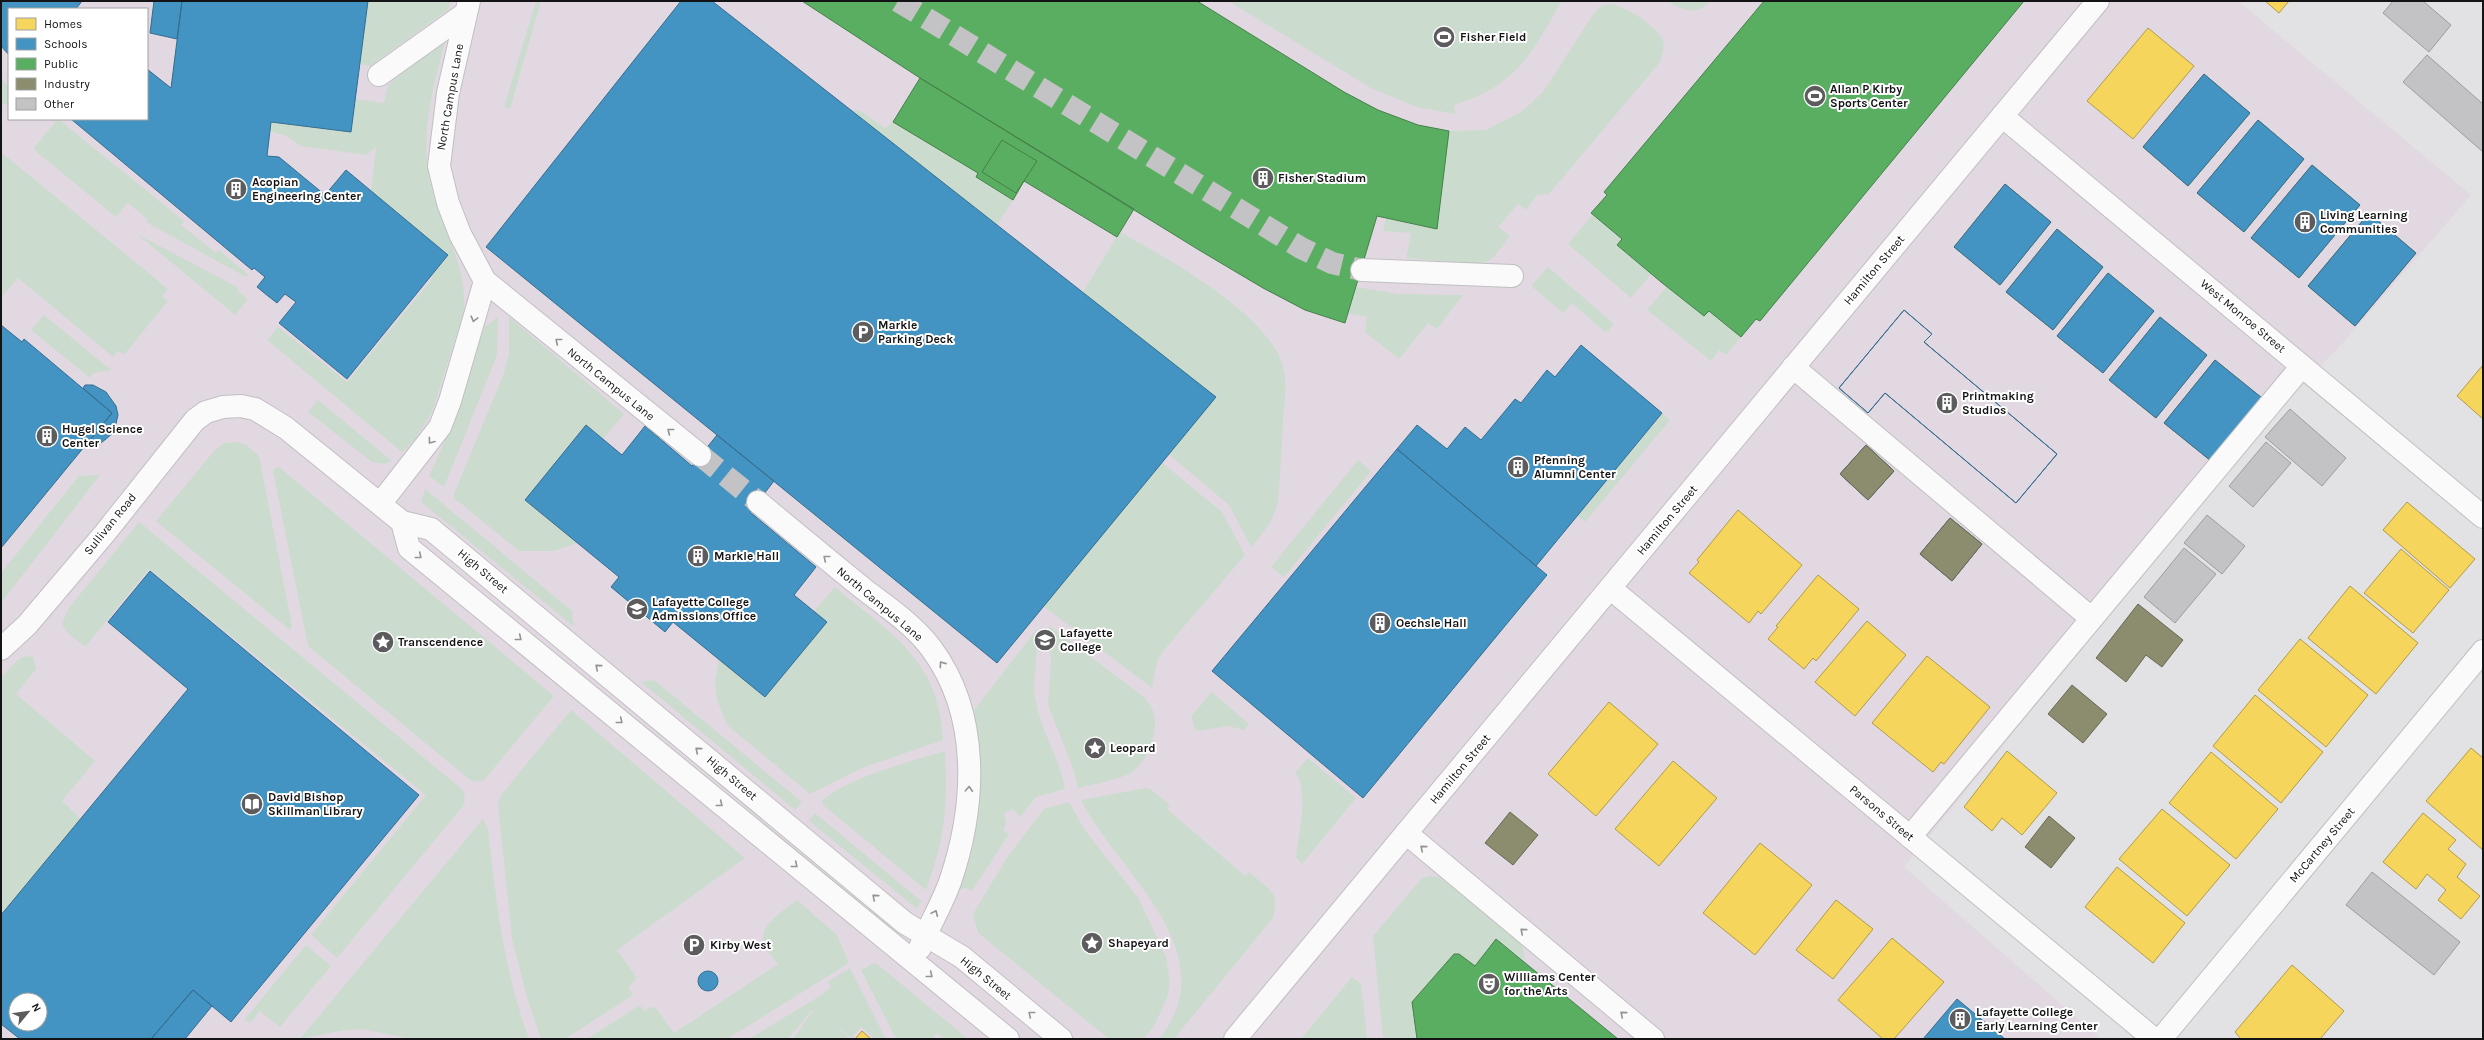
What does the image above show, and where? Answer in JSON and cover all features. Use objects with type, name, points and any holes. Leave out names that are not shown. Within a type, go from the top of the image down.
[{"type":"street","name":"Hamilton Street","points":[[1235,1039],[2098,1]]},
{"type":"street","points":[[379,75],[467,7]]},
{"type":"street","name":"North Campus Lane","points":[[467,7],[448,93],[439,166],[448,203],[460,234],[485,281],[700,455]]},
{"type":"street","name":"West Monroe Street","points":[[2002,116],[2483,517]]},
{"type":"street","points":[[1362,270],[1512,276]]},
{"type":"street","points":[[380,504],[440,427],[452,394],[485,281]]},
{"type":"street","points":[[1910,837],[2302,366]]},
{"type":"street","points":[[1793,367],[2092,618]]},
{"type":"street","name":"High Street","points":[[223,406],[241,406],[269,416],[402,522],[431,529],[905,922],[962,958],[1061,1039]]},
{"type":"street","name":"Sullivan Road","points":[[1,649],[27,624],[105,533],[186,429],[206,412],[223,406]]},
{"type":"street","name":"North Campus Lane","points":[[758,502],[902,619],[930,647],[946,670],[957,694],[964,715],[967,740],[968,804],[958,856],[949,884],[913,962]]},
{"type":"street","points":[[402,522],[409,548],[1008,1039]]},
{"type":"street","name":"Parsons Street","points":[[1610,588],[2154,1039]]},
{"type":"street","name":"McCartney Street","points":[[2161,1039],[2483,651]]},
{"type":"street","points":[[1406,834],[1653,1039]]},
{"type":"shaded area","name":"Lafayette College","points":[[1,1],[2238,1],[2471,195],[2342,344],[2275,412],[1904,867],[2101,1039],[1,1039]]},
{"type":"green space","points":[[368,1],[450,1],[449,9],[370,66],[360,64]]},
{"type":"green space","points":[[536,1],[541,1],[510,109],[504,107]]},
{"type":"green space","points":[[1228,1],[1562,1],[1540,38],[1520,66],[1494,88],[1476,97],[1454,105],[1456,114],[1416,107],[1371,88]]},
{"type":"green space","points":[[1667,1],[1710,1],[1700,9],[1689,10],[1678,7]]},
{"type":"green space","points":[[1611,4],[1641,18],[1660,35],[1664,46],[1660,62],[1549,194],[1537,195],[1526,210],[1518,204],[1498,227],[1510,236],[1493,258],[1481,264],[1406,258],[1411,233],[1383,231],[1386,218],[1437,228],[1449,131],[1486,130],[1521,112],[1543,92],[1592,16],[1601,6]]},
{"type":"green space","points":[[446,37],[429,111],[426,149],[427,167],[436,202],[459,266],[464,298],[463,314],[432,412],[415,439],[402,452],[267,340],[278,327],[347,382],[432,279],[431,276],[448,255],[371,191],[376,147],[366,155],[301,146],[286,136],[269,131],[271,122],[351,132],[356,99],[384,103],[388,85]]},
{"type":"green space","points":[[1,76],[8,87],[8,105],[1,103]]},
{"type":"green space","points":[[847,109],[861,111],[885,128],[893,122],[978,173],[976,178],[1013,200],[996,227]]},
{"type":"green space","points":[[57,120],[59,120],[184,221],[181,225],[216,253],[219,250],[248,274],[246,277],[146,222],[148,220],[128,203],[116,217],[33,149]]},
{"type":"green space","points":[[1,152],[168,289],[162,296],[168,301],[124,355],[118,351],[113,357],[18,278],[1,298]]},
{"type":"green space","points":[[1592,215],[1622,239],[1617,245],[1652,273],[1631,298],[1568,244]]},
{"type":"green space","points":[[1120,232],[1188,272],[1214,289],[1238,308],[1259,327],[1274,347],[1283,367],[1285,394],[1278,501],[1268,526],[1251,547],[1229,505],[1167,453],[1081,295]]},
{"type":"green space","points":[[137,234],[239,288],[237,290],[248,299],[235,315]]},
{"type":"green space","points":[[1548,267],[1614,324],[1606,333],[1572,303],[1563,313],[1531,286]]},
{"type":"green space","points":[[1667,286],[1704,316],[1709,311],[1741,337],[1726,355],[1719,350],[1711,361],[1647,310]]},
{"type":"green space","points":[[1356,287],[1399,294],[1463,295],[1437,329],[1428,323],[1399,359],[1365,332],[1367,317],[1347,313]]},
{"type":"green space","points":[[44,315],[111,370],[93,373],[90,378],[31,330]]},
{"type":"green space","points":[[498,317],[497,355],[444,487],[429,476],[454,421],[485,327]]},
{"type":"green space","points":[[509,317],[624,414],[603,439],[586,425],[525,500],[577,543],[554,551],[519,551],[454,498],[454,494],[504,373],[509,353]]},
{"type":"green space","points":[[318,400],[392,461],[385,464],[372,462],[308,412]]},
{"type":"green space","points":[[1662,413],[1670,420],[1585,522],[1577,516]]},
{"type":"green space","points":[[238,442],[246,445],[259,456],[292,626],[290,630],[156,521],[214,451],[224,443]]},
{"type":"green space","points":[[1358,460],[1371,471],[1284,577],[1271,567]]},
{"type":"green space","points":[[1160,461],[1222,512],[1245,555],[1164,650],[1157,662],[1152,688],[1043,606]]},
{"type":"green space","points":[[279,467],[554,696],[484,780],[475,782],[469,779],[308,646],[273,471],[274,468]]},
{"type":"green space","points":[[100,475],[1,603],[1,573],[79,476]]},
{"type":"green space","points":[[425,489],[572,611],[573,626],[421,502]]},
{"type":"green space","points":[[139,522],[463,790],[465,800],[463,806],[337,958],[311,935],[426,795],[149,569],[85,647],[67,632],[62,624],[68,609]]},
{"type":"green space","points":[[835,587],[893,635],[922,669],[933,689],[940,712],[943,740],[862,768],[810,794],[727,725],[717,700],[715,682],[719,659],[765,697],[827,622],[814,611]]},
{"type":"green space","points":[[1049,625],[1145,698],[1152,708],[1155,721],[1153,739],[1146,756],[1135,770],[1129,774],[1078,788],[1073,768],[1048,705],[1051,660]]},
{"type":"green space","points":[[1037,629],[1034,685],[1036,703],[1042,725],[1063,778],[1065,789],[1036,797],[1020,817],[1013,809],[1004,813],[1006,824],[1003,830],[1009,834],[972,891],[966,888],[960,889],[973,845],[979,800],[979,755],[974,710]]},
{"type":"green space","points":[[26,656],[33,657],[36,669],[16,694],[95,761],[62,801],[81,819],[1,915],[1,677],[18,660]]},
{"type":"green space","points":[[654,680],[802,802],[795,810],[641,682]]},
{"type":"green space","points":[[1212,692],[1249,724],[1244,730],[1229,726],[1198,731],[1195,729],[1191,716]]},
{"type":"green space","points":[[571,710],[745,858],[617,950],[637,978],[628,987],[633,995],[565,1039],[541,1039],[528,1001],[512,939],[498,804],[501,795]]},
{"type":"green space","points":[[945,751],[946,788],[944,822],[937,854],[926,890],[823,805],[822,801],[847,785],[880,771]]},
{"type":"green space","points":[[1308,758],[1356,798],[1302,864],[1296,857],[1301,826],[1302,790],[1295,773]]},
{"type":"green space","points":[[1146,788],[1150,789],[1170,805],[1167,809],[1245,876],[1249,872],[1267,887],[1274,896],[1275,903],[1275,910],[1272,919],[1174,1039],[1159,1039],[1177,1007],[1181,975],[1174,944],[1159,914],[1140,884],[1097,827],[1081,800]]},
{"type":"green space","points":[[1069,802],[1084,829],[1139,899],[1166,957],[1170,983],[1167,998],[1155,1024],[1144,1039],[1109,1039],[978,933],[973,914],[1008,856],[1044,809]]},
{"type":"green space","points":[[815,813],[921,901],[917,909],[809,821]]},
{"type":"green space","points":[[483,819],[488,829],[494,883],[507,962],[520,1013],[529,1039],[412,1039],[362,1029],[340,1031],[300,1039]]},
{"type":"green space","points":[[1430,876],[1438,877],[1447,883],[1522,944],[1525,960],[1496,940],[1475,966],[1460,954],[1454,954],[1417,1039],[1383,1039],[1373,936],[1422,878]]},
{"type":"green space","points":[[797,900],[837,935],[849,963],[727,1039],[587,1039],[640,1005],[644,1011],[650,1007],[656,1008],[674,1033],[778,964],[764,944],[763,936],[771,921]]},
{"type":"green space","points":[[306,945],[331,966],[280,1027],[260,1011],[250,1023],[245,1019]]},
{"type":"green space","points":[[874,963],[968,1039],[945,1039],[937,1033],[932,1039],[896,1039],[861,970]]},
{"type":"green space","points":[[850,968],[886,1039],[875,1039],[861,1027],[851,1038],[833,1022],[850,1039],[793,1039],[811,1013],[814,1013],[811,1011],[788,1039],[749,1039],[823,994],[831,986],[827,982]]},
{"type":"green space","points":[[1352,977],[1361,984],[1367,1036],[1364,1039],[1301,1039]]},
{"type":"building: Homes","points":[[2265,1],[2289,1],[2279,13]]},
{"type":"building: Homes","points":[[2148,28],[2194,66],[2133,139],[2087,101]]},
{"type":"building: Homes","points":[[2204,74],[2250,113],[2188,186],[2143,147]]},
{"type":"building: Homes","points":[[2258,120],[2304,159],[2244,232],[2197,193]]},
{"type":"building: Homes","name":"Living Learning Communities","points":[[2312,165],[2360,205],[2299,278],[2251,238]]},
{"type":"building: Homes","points":[[2005,184],[2051,222],[2000,285],[1954,247]]},
{"type":"building: Homes","name":"Living Learning Communities","points":[[2369,213],[2416,253],[2355,326],[2308,286]]},
{"type":"building: Homes","points":[[2057,229],[2103,267],[2053,330],[2006,292]]},
{"type":"building: Homes","points":[[2108,273],[2154,311],[2103,373],[2057,336]]},
{"type":"building: Homes","points":[[2160,317],[2207,355],[2156,418],[2109,380]]},
{"type":"building: Homes","points":[[2215,360],[2262,398],[2211,461],[2164,423]]},
{"type":"building: Homes","points":[[2483,365],[2483,419],[2457,396]]},
{"type":"building: Homes","points":[[2407,502],[2475,559],[2450,588],[2383,530]]},
{"type":"building: Homes","points":[[1738,510],[1802,565],[1761,614],[1758,611],[1749,623],[1689,573],[1699,562],[1697,560]]},
{"type":"building: Homes","points":[[2401,549],[2449,590],[2413,633],[2364,593]]},
{"type":"building: Homes","points":[[1818,575],[1859,609],[1816,661],[1813,658],[1804,669],[1768,639],[1778,627],[1776,626]]},
{"type":"building: Homes","points":[[2350,586],[2418,643],[2376,694],[2308,638]]},
{"type":"building: Homes","points":[[1867,621],[1906,655],[1855,716],[1815,682]]},
{"type":"building: Homes","points":[[2300,639],[2368,695],[2326,747],[2258,690]]},
{"type":"building: Homes","points":[[1927,656],[1990,707],[1944,764],[1941,762],[1933,772],[1872,723]]},
{"type":"building: Homes","points":[[2255,695],[2323,752],[2281,803],[2213,746]]},
{"type":"building: Homes","points":[[1609,702],[1658,744],[1596,816],[1548,774]]},
{"type":"building: Homes","points":[[2471,748],[2483,758],[2483,850],[2426,801]]},
{"type":"building: Homes","points":[[2007,751],[2057,793],[2022,835],[2002,818],[1992,831],[1964,807]]},
{"type":"building: Homes","points":[[2211,752],[2278,809],[2236,859],[2169,803]]},
{"type":"building: Homes","points":[[1673,761],[1717,798],[1659,866],[1615,829]]},
{"type":"building: Homes","points":[[2162,809],[2230,865],[2187,916],[2119,859]]},
{"type":"building: Homes","points":[[2423,813],[2456,840],[2448,849],[2466,864],[2457,877],[2480,896],[2461,919],[2438,900],[2446,890],[2427,874],[2416,889],[2383,862]]},
{"type":"building: Homes","points":[[1760,843],[1812,885],[1755,955],[1703,913]]},
{"type":"building: Homes","points":[[2117,867],[2185,923],[2153,963],[2085,907]]},
{"type":"building: Homes","points":[[1836,900],[1873,929],[1833,979],[1796,950]]},
{"type":"building: Homes","points":[[1892,938],[1944,982],[1894,1039],[1883,1039],[1838,1000]]},
{"type":"building: Homes","points":[[2292,965],[2344,1011],[2320,1039],[2241,1039],[2235,1032]]},
{"type":"building: Homes","points":[[862,1031],[871,1039],[855,1039]]},
{"type":"building: Schools","points":[[1,1],[82,1],[77,8],[8,8],[8,54],[1,46]]},
{"type":"building: Schools","points":[[154,1],[182,1],[177,39],[150,33]]},
{"type":"building: Schools","name":"Acopian Engineering Center","points":[[182,1],[368,1],[351,132],[271,122],[267,156],[279,157],[325,195],[346,170],[448,255],[347,379],[279,323],[296,302],[285,294],[277,303],[268,296],[257,287],[265,277],[254,268],[252,270],[72,120],[148,120],[148,70],[171,88]]},
{"type":"building: Schools","name":"Markle Parking Deck","points":[[681,1],[712,1],[1216,397],[997,663],[486,247]]},
{"type":"building: Schools","points":[[2204,74],[2250,113],[2188,186],[2143,147]]},
{"type":"building: Schools","points":[[2258,120],[2304,159],[2244,232],[2197,193]]},
{"type":"building: Schools","name":"Living Learning Communities","points":[[2312,165],[2360,205],[2299,278],[2251,238]]},
{"type":"building: Schools","points":[[2005,184],[2051,222],[2000,285],[1954,247]]},
{"type":"building: Schools","name":"Living Learning Communities","points":[[2369,213],[2416,253],[2355,326],[2308,286]]},
{"type":"building: Schools","points":[[2057,229],[2103,267],[2053,330],[2006,292]]},
{"type":"building: Schools","points":[[2108,273],[2154,311],[2103,373],[2057,336]]},
{"type":"building: Schools","name":"Printmaking Studios","points":[[1904,310],[1932,334],[1924,342],[2057,454],[2016,503],[1885,393],[1868,413],[1839,388]]},
{"type":"building: Schools","name":"Printmaking Studios","points":[[1904,310],[1932,334],[1924,342],[2057,454],[2016,503],[1885,393],[1868,413],[1839,388]]},
{"type":"building: Schools","points":[[2160,317],[2207,355],[2156,418],[2109,380]]},
{"type":"building: Schools","name":"Hugel Science Center","points":[[1,325],[22,342],[24,339],[112,413],[1,548]]},
{"type":"building: Schools","name":"Pfenning Alumni Center","points":[[1581,345],[1662,413],[1536,566],[1397,449],[1417,425],[1447,449],[1465,427],[1481,440],[1515,399],[1521,403],[1547,370],[1555,377]]},
{"type":"building: Schools","points":[[2215,360],[2262,398],[2211,461],[2164,423]]},
{"type":"building: Schools","points":[[85,385],[93,385],[106,392],[116,406],[118,415],[114,432],[97,446],[84,448],[112,413],[83,388]]},
{"type":"building: Schools","name":"Markle Hall","points":[[586,425],[622,455],[645,426],[692,466],[717,435],[774,481],[750,512],[816,567],[794,595],[827,622],[765,697],[673,622],[665,632],[611,587],[619,577],[525,500]]},
{"type":"building: Schools","points":[[1866,445],[1894,471],[1868,500],[1840,474]]},
{"type":"building: Schools","name":"Oechsle Hall","points":[[1397,449],[1547,575],[1363,798],[1212,671]]},
{"type":"building: Schools","points":[[1950,518],[1982,544],[1952,581],[1920,554]]},
{"type":"building: Schools","name":"David Bishop Skillman Library","points":[[150,571],[419,795],[231,1022],[193,990],[151,1039],[20,1039],[11,1032],[48,1032],[48,992],[8,992],[8,1030],[1,1024],[1,915],[188,689],[108,622]]},
{"type":"building: Schools","points":[[708,971],[715,974],[718,981],[715,988],[708,991],[701,988],[698,981],[701,974]]},
{"type":"building: Schools","points":[[193,990],[212,1006],[185,1039],[151,1039]]},
{"type":"building: Schools","name":"Lafayette College Early Learning Center","points":[[1957,999],[2005,1039],[1923,1039]]},
{"type":"building: Public","name":"Fisher Stadium","points":[[802,1],[1197,1],[1344,92],[1378,110],[1418,125],[1449,131],[1437,229],[1377,216],[1345,323],[1305,310],[1263,288],[1199,250],[920,78]]},
{"type":"building: Public","name":"Allan P Kirby Sports Center","points":[[1764,1],[2024,1],[1760,321],[1756,319],[1741,337],[1709,311],[1704,316],[1661,282],[1617,245],[1622,239],[1591,213],[1607,195],[1604,192]]},
{"type":"building: Public","points":[[920,78],[1134,209],[1117,237],[1024,181],[1013,200],[976,177],[978,173],[893,122]]},
{"type":"building: Public","points":[[1002,140],[1037,161],[1016,193],[982,172]]},
{"type":"building: Public","name":"Williams Center for the Arts","points":[[1496,939],[1618,1039],[1417,1039],[1412,1002],[1454,954],[1459,954],[1475,966]]},
{"type":"building: Industry","points":[[1866,445],[1894,471],[1868,500],[1840,474]]},
{"type":"building: Industry","points":[[1950,518],[1982,544],[1952,581],[1920,554]]},
{"type":"building: Industry","points":[[2138,604],[2183,640],[2162,667],[2146,655],[2126,682],[2096,658]]},
{"type":"building: Industry","points":[[2072,685],[2107,714],[2083,743],[2048,714]]},
{"type":"building: Industry","points":[[1510,812],[1538,835],[1513,865],[1485,843]]},
{"type":"building: Industry","points":[[2049,816],[2075,838],[2051,868],[2025,847]]},
{"type":"building: Other","points":[[2393,1],[2423,1],[2451,25],[2429,52],[2383,13]]},
{"type":"building: Other","points":[[2427,55],[2483,104],[2483,152],[2403,82]]},
{"type":"building: Other","points":[[2290,409],[2346,458],[2322,486],[2265,437]]},
{"type":"building: Other","points":[[2266,442],[2291,463],[2253,507],[2229,486]]},
{"type":"building: Other","points":[[2207,515],[2245,546],[2222,574],[2184,543]]},
{"type":"building: Other","points":[[2184,548],[2216,574],[2175,623],[2144,597]]},
{"type":"building: Other","points":[[2372,872],[2460,942],[2434,975],[2346,905]]},
{"type":"tunnel","points":[[898,1],[1301,248],[1332,263],[1362,270]]},
{"type":"tunnel","points":[[700,455],[758,502]]},
{"type":"place","name":"Fisher Field","points":[[1444,37]]},
{"type":"place","name":"Allan P Kirby Sports Center","points":[[1815,96]]},
{"type":"place","name":"Fisher Stadium","points":[[1263,178]]},
{"type":"place","name":"Acopian Engineering Center","points":[[236,189]]},
{"type":"place","name":"Living Learning Communities","points":[[2305,222]]},
{"type":"place","name":"Markle Parking Deck","points":[[863,332]]},
{"type":"place","name":"Printmaking Studios","points":[[1947,403]]},
{"type":"place","name":"Hugel Science Center","points":[[47,436]]},
{"type":"place","name":"Pfenning Alumni Center","points":[[1518,467]]},
{"type":"place","name":"Markle Hall","points":[[698,556]]},
{"type":"place","name":"Lafayette College Admissions Office","points":[[637,609]]},
{"type":"place","name":"Oechsle Hall","points":[[1380,623]]},
{"type":"place","name":"Lafayette College","points":[[1045,640]]},
{"type":"place","name":"Transcendence","points":[[383,642]]},
{"type":"place","name":"Leopard","points":[[1095,748]]},
{"type":"place","name":"David Bishop Skillman Library","points":[[252,804]]},
{"type":"place","name":"Shapeyard","points":[[1092,943]]},
{"type":"place","name":"Kirby West","points":[[694,945]]},
{"type":"place","name":"Williams Center for the Arts","points":[[1489,984]]},
{"type":"place","name":"Lafayette College Early Learning Center","points":[[1960,1019]]}]
